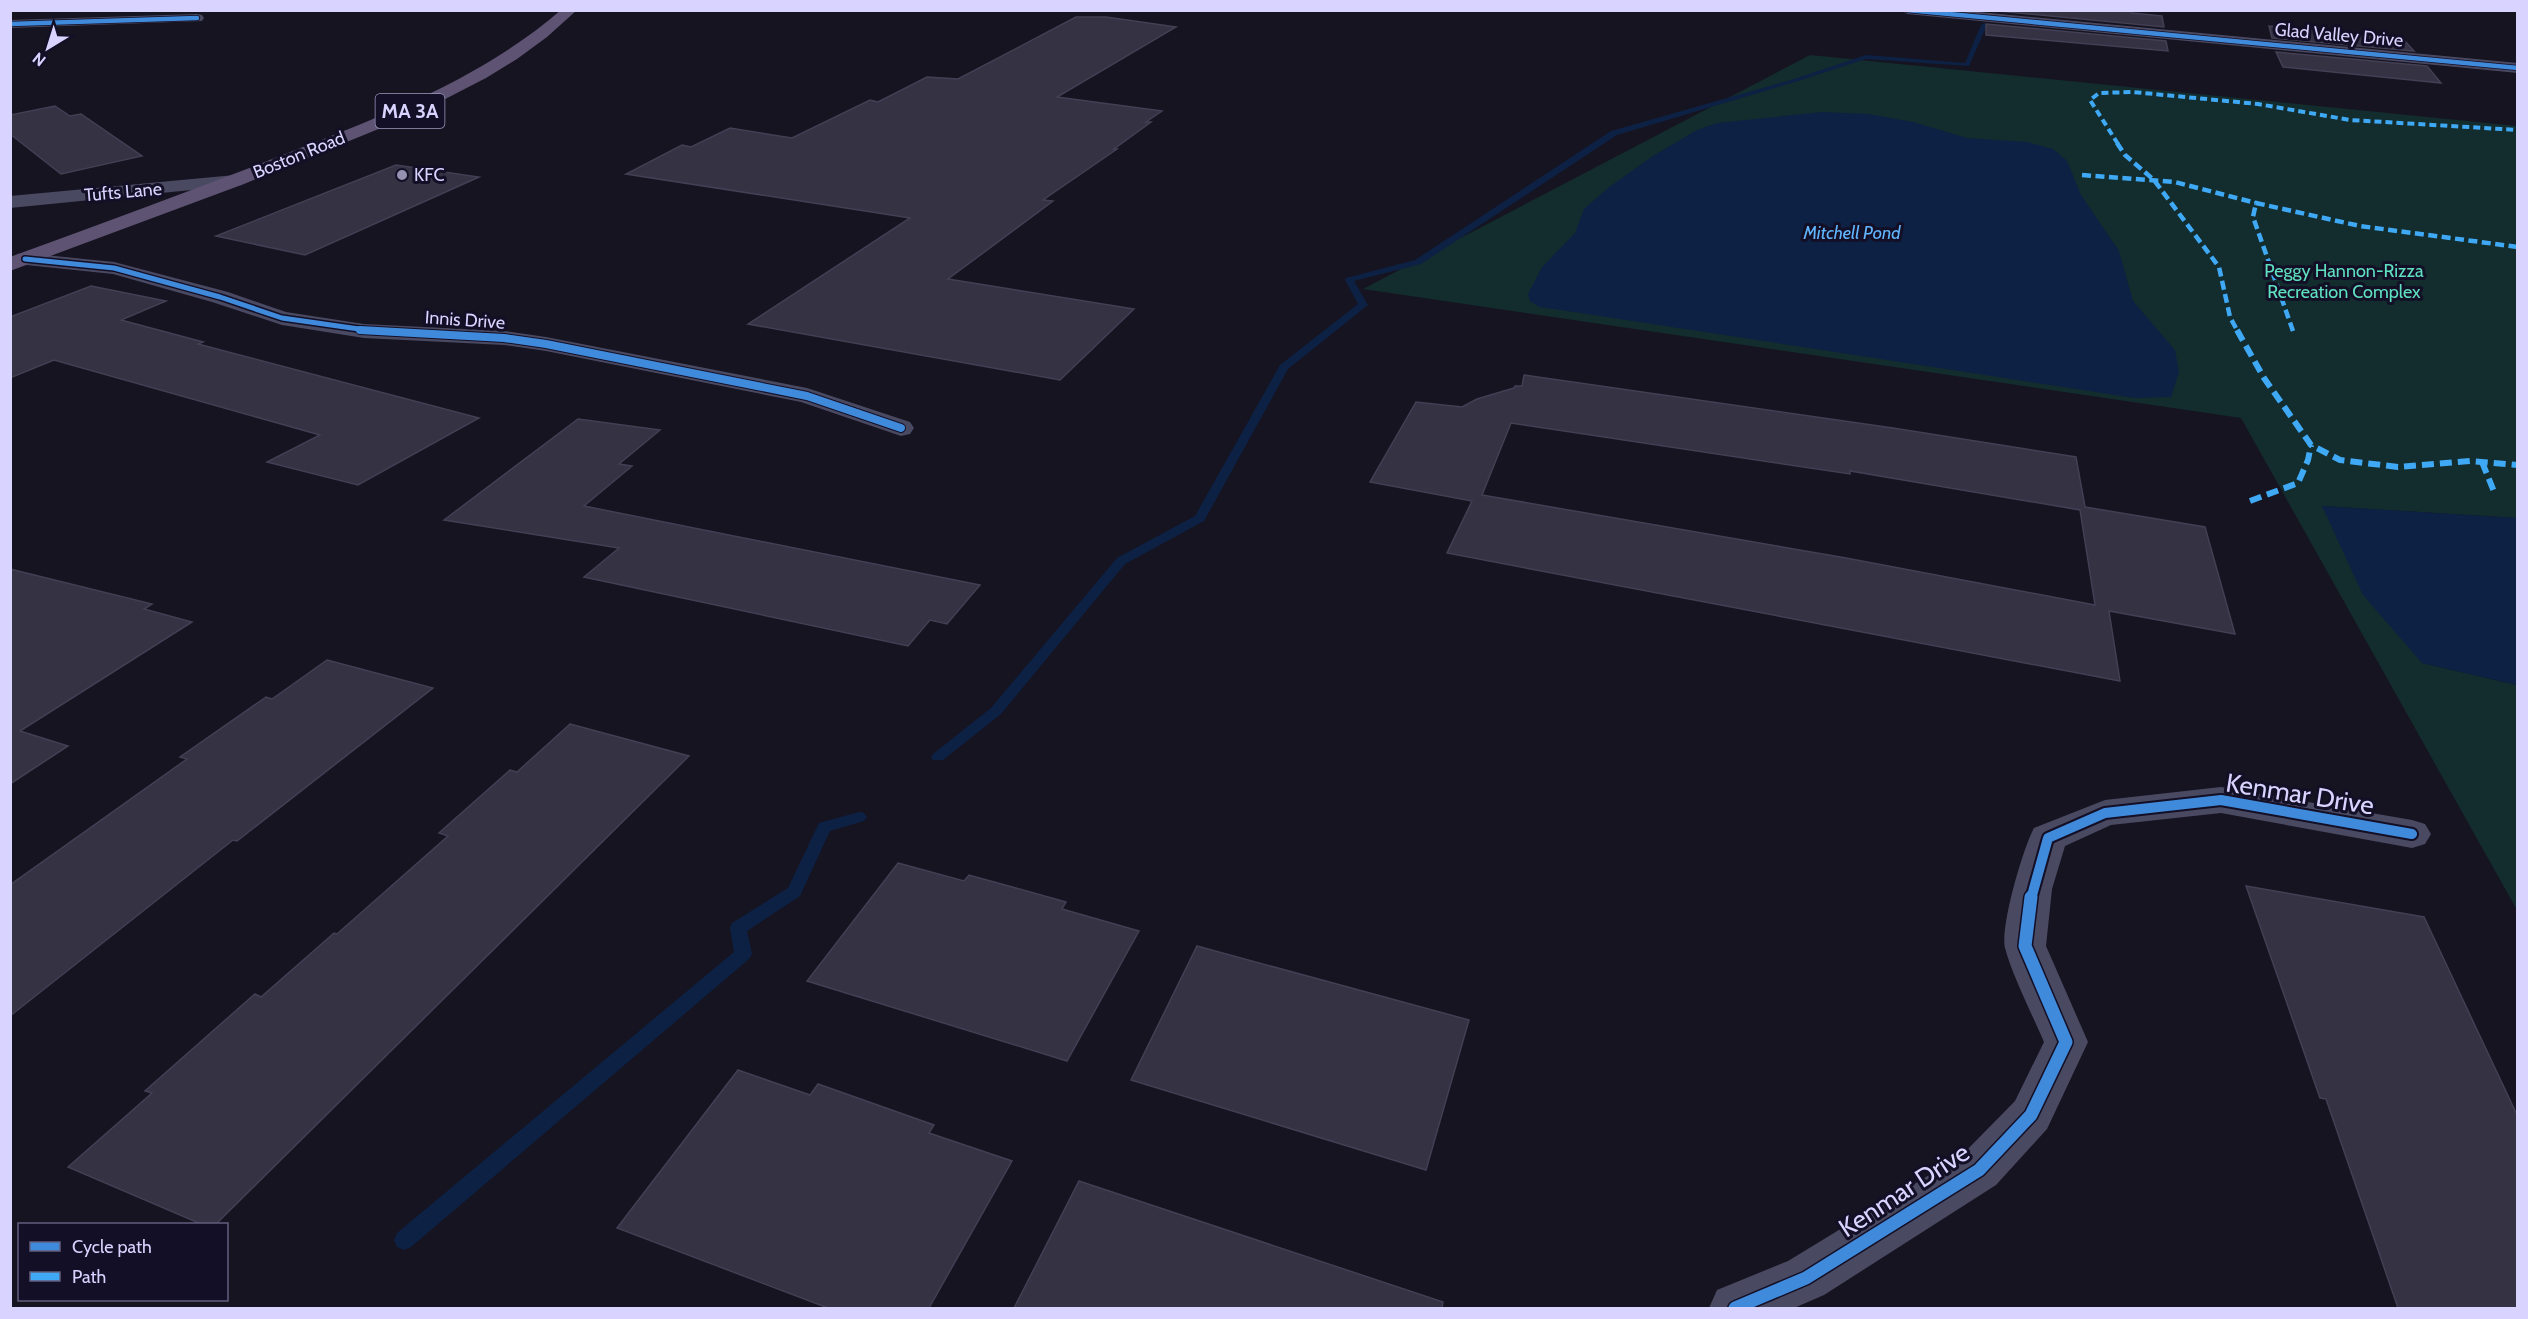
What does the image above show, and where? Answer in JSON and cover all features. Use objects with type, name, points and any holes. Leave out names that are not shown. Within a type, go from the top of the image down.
[{"type":"main road","name":"Boston Road","points":[[18,262],[235,181],[409,112],[468,83],[516,52],[570,10]]},
{"type":"street","name":"Glad Valley Drive","points":[[1907,10],[2517,68]]},
{"type":"street","points":[[10,24],[197,18]]},
{"type":"street","name":"Tufts Lane","points":[[10,202],[235,181]]},
{"type":"street","name":"Innis Drive","points":[[18,262],[114,268],[219,297],[282,318],[364,331],[504,338],[546,344],[807,396],[901,428]]},
{"type":"street","name":"Kenmar Drive","points":[[1735,1308],[1806,1278],[1979,1170],[2031,1115],[2066,1042],[2025,946],[2032,889],[2048,838],[2106,813],[2221,800],[2412,834]]},
{"type":"green space","name":"Peggy Hannon-Rizza Recreation Complex","points":[[1810,55],[2517,126],[2517,518],[2322,506],[2422,663],[2517,685],[2517,910],[2241,418],[1363,289]]},
{"type":"water","name":"Mitchell Pond","points":[[1822,112],[1868,114],[1913,122],[1967,138],[2027,142],[2053,149],[2067,161],[2081,195],[2119,251],[2133,301],[2175,350],[2179,372],[2171,397],[2135,398],[1539,307],[1530,301],[1528,294],[1542,267],[1575,233],[1584,209],[1608,188],[1653,156],[1697,130],[1717,123]]},
{"type":"water","points":[[2322,506],[2517,518],[2517,685],[2422,663],[2363,595]]},
{"type":"building","points":[[1987,10],[2131,10],[2132,13],[2162,16],[2164,27]]},
{"type":"building","points":[[1076,17],[1106,17],[1176,27],[1057,97],[1162,111],[1114,149],[1117,149],[1043,200],[1053,201],[948,279],[1134,309],[1060,380],[748,324],[910,218],[626,174],[682,145],[691,147],[730,128],[792,138],[870,100],[878,102],[927,77],[958,79]]},
{"type":"building","points":[[1986,24],[2166,41],[2168,51],[1986,35]]},
{"type":"building","points":[[2269,26],[2404,40],[2414,51],[2272,38]]},
{"type":"building","points":[[2276,52],[2427,66],[2441,83],[2283,67]]},
{"type":"building","points":[[55,106],[70,116],[81,114],[142,156],[61,174],[10,134],[10,115]]},
{"type":"building","points":[[396,165],[479,177],[305,255],[216,236]]},
{"type":"building","points":[[91,286],[166,301],[121,320],[203,342],[198,344],[479,418],[358,485],[267,462],[320,435],[54,360],[10,378],[10,317]]},
{"type":"building","points":[[1524,375],[2076,457],[2085,507],[2205,527],[2235,634],[2109,611],[2120,681],[1447,553],[1472,501],[1370,482],[1416,402],[1462,407],[1477,399],[1515,386],[1522,386]],"holes":[[[1511,423],[1850,474],[1850,471],[2080,510],[2095,605],[1846,558],[1482,495]]]},
{"type":"building","points":[[578,419],[660,430],[619,464],[632,466],[584,506],[980,585],[947,624],[930,620],[908,646],[584,577],[619,548],[444,520]]},
{"type":"building","points":[[10,569],[152,604],[144,609],[192,622],[20,731],[68,746],[10,784]]},
{"type":"building","points":[[327,660],[433,688],[237,841],[233,840],[10,1016],[10,885],[187,759],[180,757],[266,697],[272,699]]},
{"type":"building","points":[[570,724],[689,756],[217,1223],[199,1223],[68,1167],[152,1093],[145,1091],[223,1022],[255,994],[261,997],[334,933],[337,934],[448,836],[439,833],[510,770],[517,772]]},
{"type":"building","points":[[898,863],[964,881],[969,875],[1066,902],[1062,909],[1139,931],[1067,1061],[807,981]]},
{"type":"building","points":[[2246,886],[2424,917],[2517,1115],[2517,1308],[2398,1308],[2326,1099],[2320,1098]]},
{"type":"building","points":[[1197,946],[1469,1020],[1426,1170],[1131,1080]]},
{"type":"building","points":[[738,1070],[810,1095],[818,1084],[934,1125],[929,1133],[1012,1161],[929,1308],[828,1308],[617,1228]]},
{"type":"building","points":[[1079,1181],[1443,1302],[1442,1308],[1014,1308]]},
{"type":"waterway","points":[[938,757],[996,711],[1121,561],[1200,518],[1284,367],[1363,305],[1349,280],[1418,262],[1614,133],[1793,81],[1866,57],[1967,65],[1984,25]]},
{"type":"waterway","points":[[404,1240],[743,954],[738,928],[794,892],[824,827],[859,817]]},
{"type":"marked path","points":[[2518,130],[2350,120],[2258,104],[2133,92],[2099,93],[2090,100],[2125,155],[2154,180],[2219,267],[2230,317],[2264,378],[2311,445],[2340,460],[2398,467],[2471,461],[2518,465]]},
{"type":"marked path","points":[[2082,175],[2175,182],[2256,203]]},
{"type":"marked path","points":[[2293,331],[2253,217],[2256,203],[2360,226],[2518,247]]},
{"type":"marked path","points":[[2250,501],[2298,483],[2308,460],[2311,445]]},
{"type":"marked path","points":[[2482,462],[2495,494]]},
{"type":"cycle path","points":[[1907,10],[2518,68]]},
{"type":"cycle path","points":[[10,24],[197,18]]},
{"type":"cycle path","points":[[25,259],[114,268],[220,297],[282,318],[364,331],[504,338],[546,344],[807,396],[901,428]]},
{"type":"cycle path","points":[[1735,1308],[1806,1278],[1979,1170],[2031,1115],[2066,1042],[2025,946],[2032,889],[2048,838],[2105,813],[2221,800],[2412,834]]},
{"type":"place","name":"KFC","points":[[402,175]]}]
